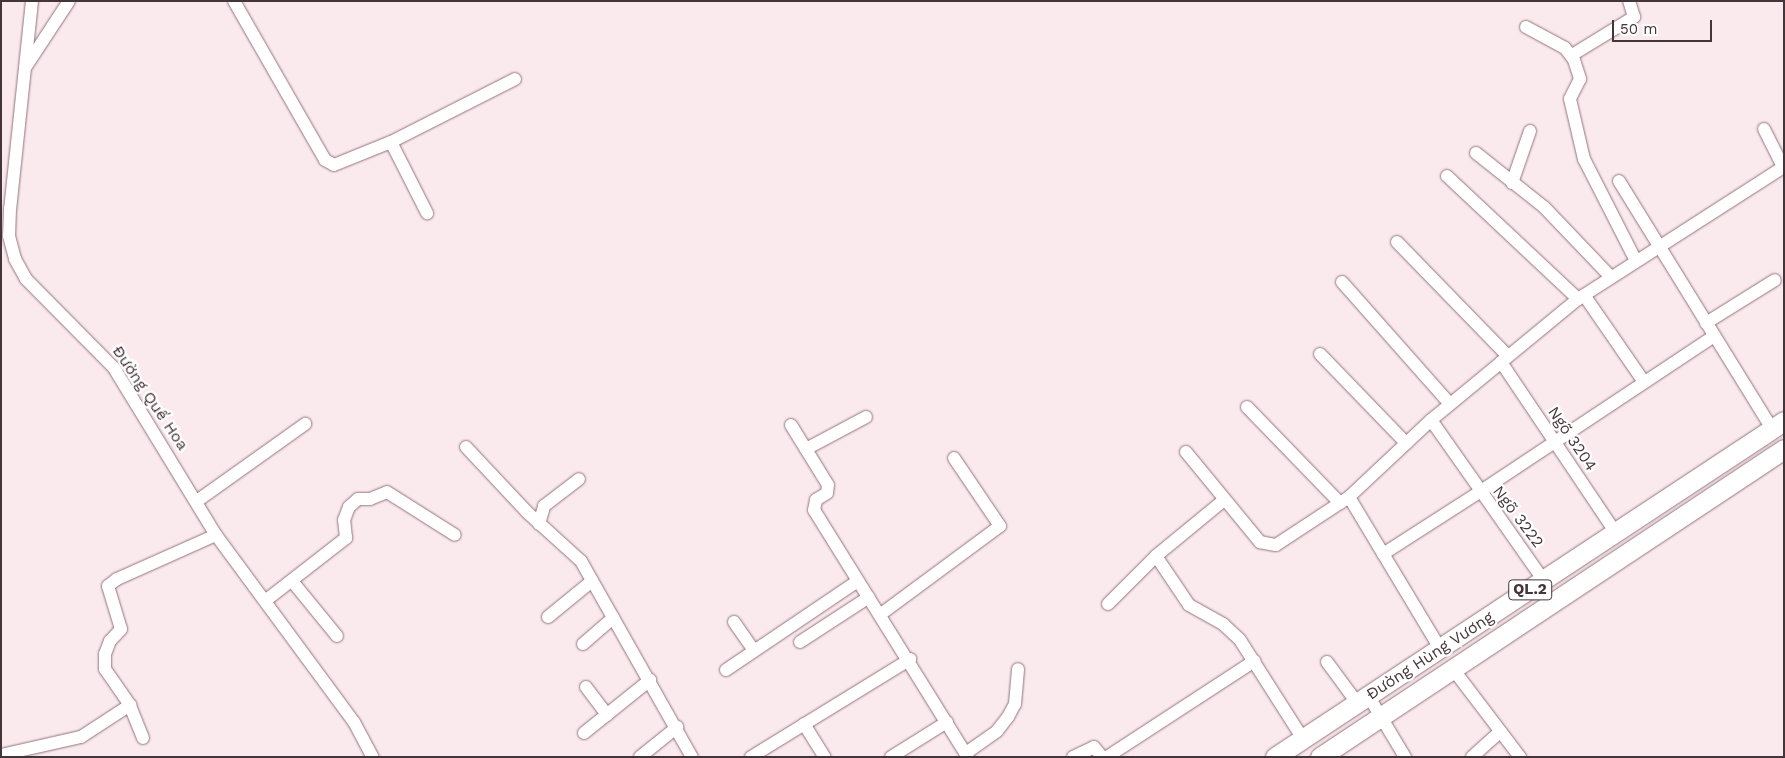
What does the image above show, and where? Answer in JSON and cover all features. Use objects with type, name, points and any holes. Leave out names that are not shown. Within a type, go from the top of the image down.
[{"type":"highway","name":"Đường Hùng Vương","points":[[1275,757],[1441,650],[1778,425]]},
{"type":"highway","name":"Đường Hùng Vương","points":[[1329,754],[1381,716],[1784,450]]},
{"type":"street","name":"Đường Quế Hoa","points":[[32,1],[6,247],[26,280],[114,368],[197,501],[216,535],[354,722],[373,757]]},
{"type":"street","points":[[24,71],[69,1]]},
{"type":"street","points":[[234,1],[328,163],[334,165],[391,142],[515,79]]},
{"type":"street","points":[[1572,55],[1634,17],[1629,1]]},
{"type":"street","points":[[1526,27],[1547,37],[1572,55],[1580,79],[1570,99],[1584,159],[1636,261]]},
{"type":"street","points":[[1186,452],[1260,542],[1268,546],[1276,545],[1344,500],[1431,420],[1581,297],[1783,167],[1764,129]]},
{"type":"street","points":[[1512,183],[1530,131]]},
{"type":"street","points":[[391,142],[427,213]]},
{"type":"street","points":[[1476,153],[1544,207],[1611,277]]},
{"type":"street","points":[[1447,176],[1581,297],[1644,382]]},
{"type":"street","points":[[1619,181],[1714,336],[1778,425]]},
{"type":"street","name":"Ngõ 3204","points":[[1397,242],[1505,359],[1555,443],[1616,533]]},
{"type":"street","points":[[1706,323],[1774,280]]},
{"type":"street","points":[[1342,282],[1450,404]]},
{"type":"street","points":[[1431,420],[1481,491],[1714,336]]},
{"type":"street","points":[[1320,354],[1406,443]]},
{"type":"street","points":[[1247,407],[1344,500],[1383,554],[1441,650]]},
{"type":"street","points":[[806,449],[866,417]]},
{"type":"street","points":[[197,501],[306,424]]},
{"type":"street","points":[[791,425],[828,485],[827,493],[816,500],[814,510],[910,659],[967,755],[997,731],[1008,717],[1014,704],[1018,669]]},
{"type":"street","points":[[466,447],[539,524],[570,548],[592,581],[650,680],[692,757]]},
{"type":"street","points":[[880,614],[1000,526],[954,458]]},
{"type":"street","points":[[539,524],[544,506],[579,479]]},
{"type":"street","name":"Ngõ 3222","points":[[1383,554],[1481,491],[1544,581]]},
{"type":"street","points":[[265,601],[346,538],[344,520],[349,507],[358,499],[370,499],[387,492],[455,535]]},
{"type":"street","points":[[1108,604],[1156,556],[1224,500]]},
{"type":"street","points":[[143,738],[130,705],[105,669],[105,654],[121,629],[108,586],[117,579],[216,535]]},
{"type":"street","points":[[1156,556],[1189,605],[1230,629],[1254,661],[1303,739]]},
{"type":"street","points":[[726,670],[858,580]]},
{"type":"street","points":[[292,581],[337,636]]},
{"type":"street","points":[[548,617],[592,581]]},
{"type":"street","points":[[800,642],[869,597]]},
{"type":"street","points":[[583,644],[613,618]]},
{"type":"street","points":[[734,622],[754,651]]},
{"type":"street","points":[[751,757],[910,659]]},
{"type":"street","points":[[1107,757],[1254,661]]},
{"type":"street","points":[[1328,662],[1363,700],[1381,716],[1406,757]]},
{"type":"street","points":[[1453,669],[1520,757]]},
{"type":"street","points":[[584,733],[650,680]]},
{"type":"street","points":[[586,687],[607,715]]},
{"type":"street","points":[[1,755],[81,737],[130,705]]},
{"type":"street","points":[[891,757],[947,722]]},
{"type":"street","points":[[804,724],[825,757]]},
{"type":"street","points":[[640,757],[677,727]]},
{"type":"street","points":[[1472,757],[1500,732]]},
{"type":"street","points":[[1073,757],[1094,747],[1102,757]]}]
